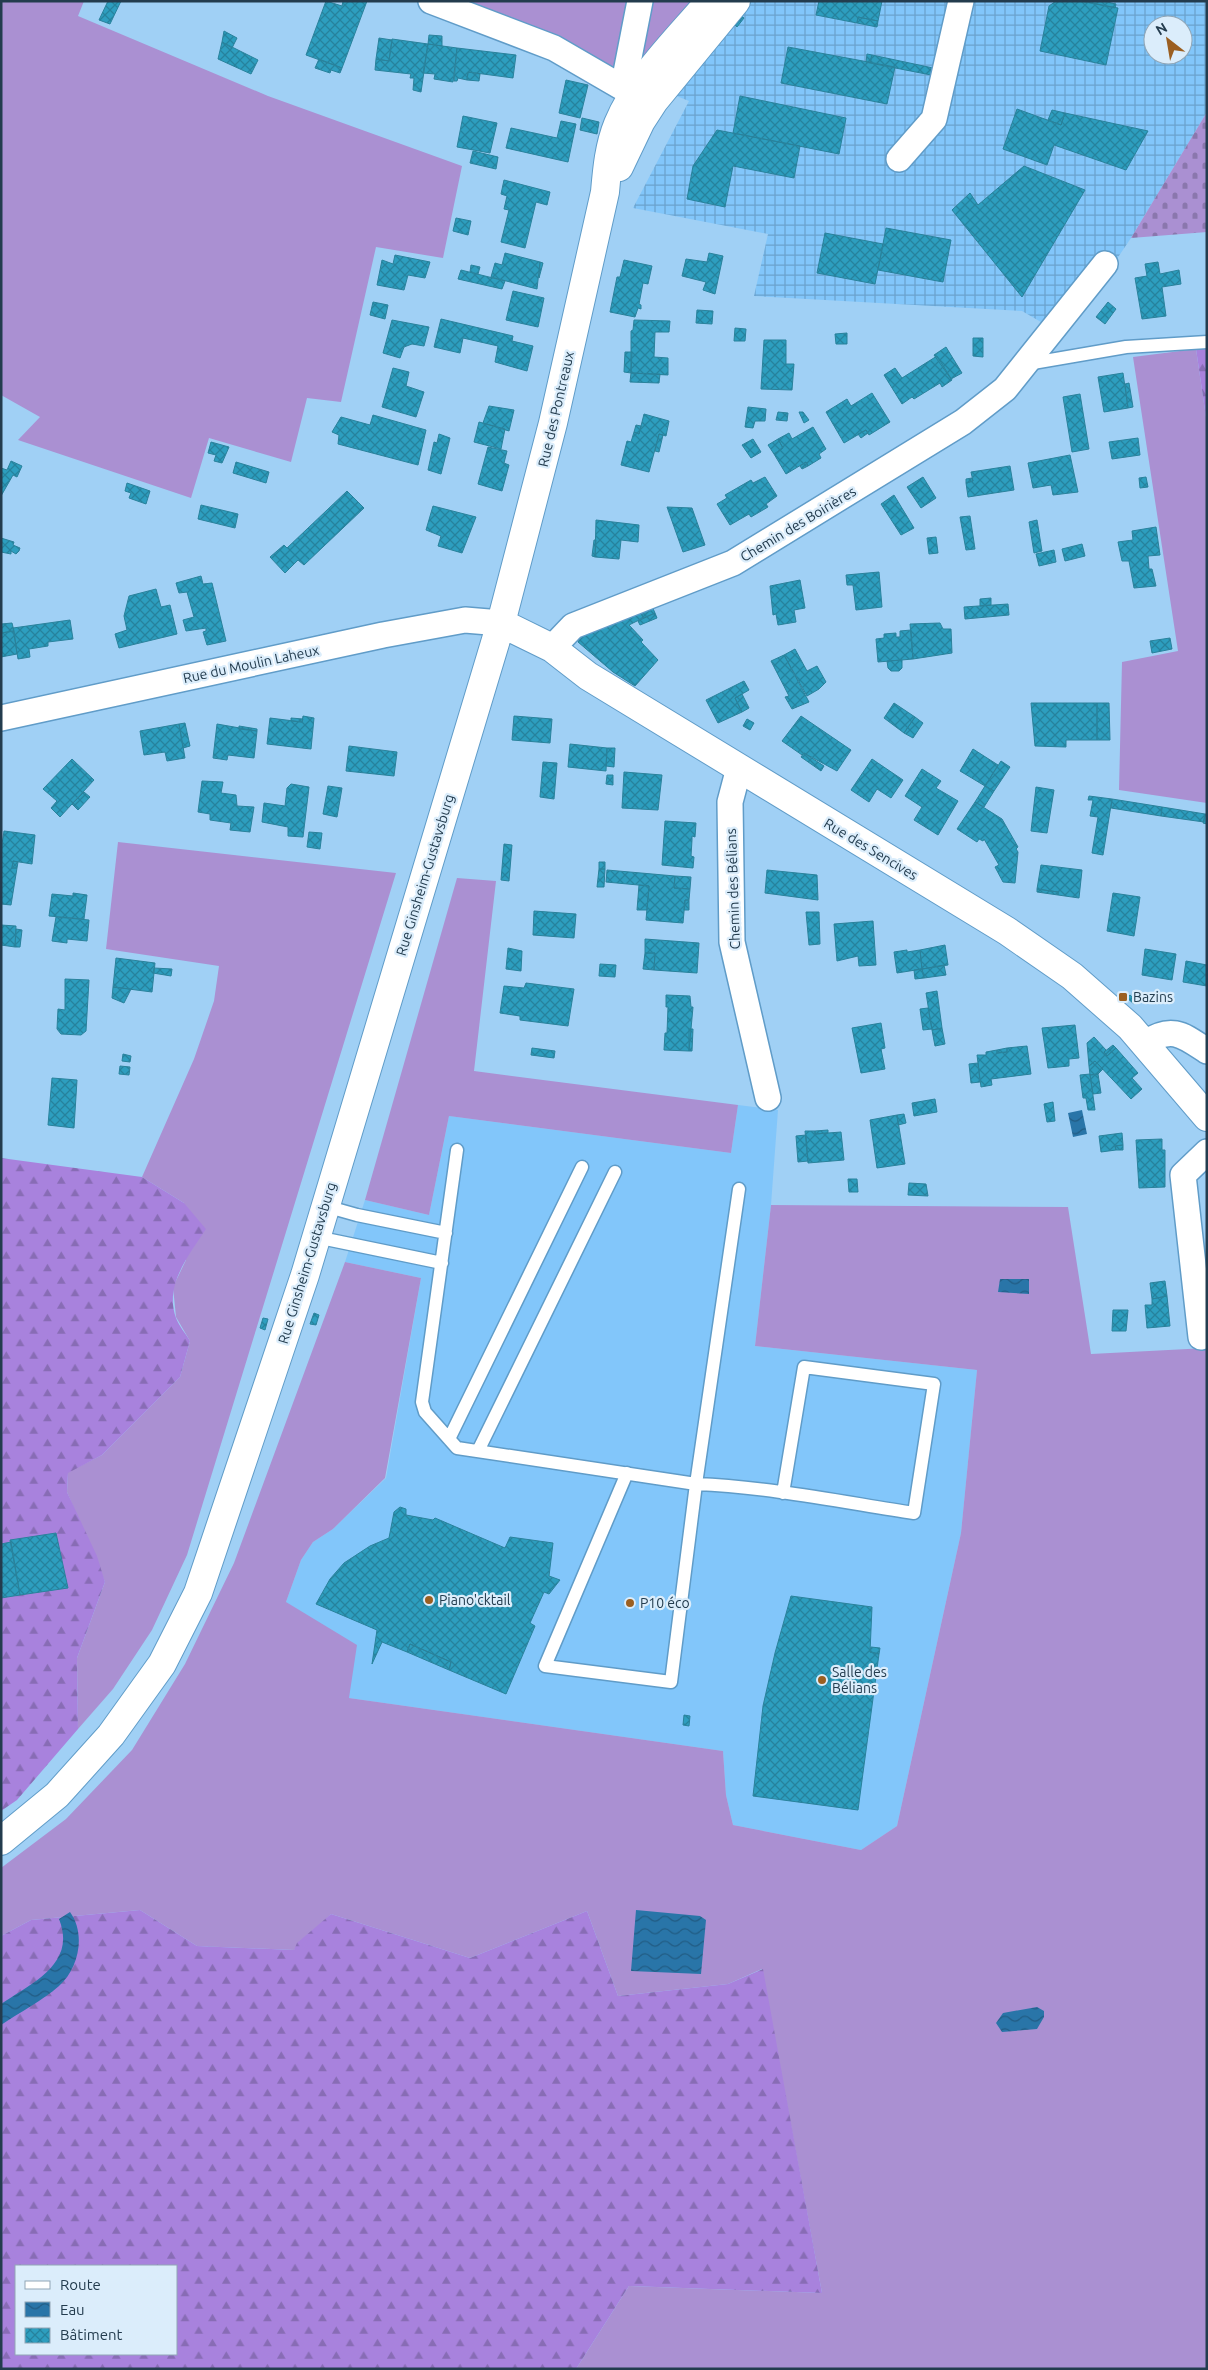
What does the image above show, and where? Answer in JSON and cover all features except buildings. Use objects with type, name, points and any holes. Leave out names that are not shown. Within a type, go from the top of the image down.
[{"type":"street","points":[[431,1],[554,48],[638,94],[640,1]]},
{"type":"street","name":"Rue des Pontreaux","points":[[501,623],[553,423],[605,192],[641,122],[638,94],[710,1]]},
{"type":"street","name":"Rue des Pontreaux","points":[[638,94],[736,1]]},
{"type":"street","points":[[899,158],[934,119],[961,1]]},
{"type":"street","name":"Chemin des Boirières","points":[[552,648],[573,626],[733,563],[963,422],[1005,389],[1105,264]]},
{"type":"street","name":"Rue du Moulin Laheux","points":[[1,718],[384,635],[465,620],[501,623]]},
{"type":"street","name":"Rue des Sencives","points":[[501,623],[552,648],[588,676],[1007,931],[1099,998],[1146,1043],[1207,1117]]},
{"type":"street","name":"Rue Ginsheim-Gustavsburg","points":[[1,1841],[57,1795],[82,1770],[162,1664],[174,1644],[198,1594],[316,1237],[501,623]]},
{"type":"street","name":"Chemin des Bélians","points":[[740,768],[730,802],[732,942],[768,1098]]},
{"type":"street","points":[[1146,1043],[1156,1035],[1169,1032],[1183,1034],[1207,1051]]},
{"type":"street","points":[[1201,1338],[1182,1175],[1207,1152]]},
{"type":"lane","points":[[1025,365],[1126,347],[1207,342]]},
{"type":"lane","points":[[457,1150],[422,1402],[426,1412],[457,1448],[696,1484],[784,1493],[914,1513],[934,1384],[804,1367],[784,1493]]},
{"type":"lane","points":[[449,1439],[582,1167]]},
{"type":"lane","points":[[478,1451],[615,1172]]},
{"type":"lane","points":[[627,1473],[546,1666],[671,1682],[696,1484],[739,1189]]},
{"type":"lane","points":[[325,1206],[357,1215],[446,1233]]},
{"type":"lane","points":[[316,1237],[442,1263]]},
{"type":"shaded area","points":[[693,1],[1207,1],[1207,112],[1131,238],[1065,336],[1022,311],[754,296],[768,234],[633,208],[689,101],[631,78]]},
{"type":"shaded area","points":[[738,1105],[778,1110],[771,1205],[755,1346],[977,1370],[961,1533],[897,1826],[861,1850],[733,1825],[726,1795],[723,1751],[349,1698],[286,1602],[301,1560],[313,1542],[333,1529],[386,1478],[421,1278],[345,1262],[365,1200],[429,1215],[449,1116],[731,1153]]},
{"type":"green space","points":[[1,1],[84,1],[78,16],[268,96],[462,166],[443,258],[376,247],[341,402],[307,398],[291,462],[209,438],[191,498],[18,440],[40,417],[1,395]]},
{"type":"green space","points":[[465,1],[693,1],[631,78]]},
{"type":"green space","points":[[1207,112],[1207,232],[1131,238]]},
{"type":"green space","points":[[1196,349],[1207,424],[1207,803],[1119,790],[1122,662],[1178,651],[1133,357]]},
{"type":"green space","points":[[1196,349],[1207,349],[1207,424]]},
{"type":"green space","points":[[118,842],[396,873],[187,1555],[152,1630],[113,1689],[78,1729],[77,1658],[105,1582],[67,1492],[68,1472],[102,1455],[180,1377],[190,1341],[176,1317],[173,1287],[186,1260],[184,1203],[142,1177],[194,1059],[214,1001],[219,966],[106,949]]},
{"type":"green space","points":[[457,878],[496,881],[474,1071],[738,1105],[731,1153],[449,1116],[429,1215],[365,1200]]},
{"type":"green space","points":[[1,1158],[142,1177],[184,1203],[206,1229],[180,1271],[173,1294],[176,1318],[190,1341],[180,1377],[102,1455],[68,1473],[67,1492],[97,1556],[105,1582],[77,1658],[78,1729],[17,1800],[1,1811]]},
{"type":"green space","points":[[771,1205],[1068,1207],[1091,1354],[1207,1348],[1207,2369],[576,2369],[629,2286],[822,2293],[762,1969],[728,1984],[618,1996],[587,1911],[470,1958],[331,1914],[294,1950],[197,1946],[140,1910],[31,1920],[1,1936],[1,1868],[66,1819],[132,1750],[185,1664],[234,1563],[345,1262],[421,1278],[385,1478],[333,1529],[313,1542],[301,1560],[286,1602],[357,1645],[349,1698],[723,1751],[726,1795],[733,1825],[861,1850],[897,1826],[961,1533],[977,1370],[755,1346]]},
{"type":"green space","points":[[140,1910],[197,1946],[294,1950],[297,1943],[331,1914],[470,1958],[587,1911],[618,1996],[728,1984],[763,1969],[822,2293],[629,2286],[576,2369],[1,2369],[1,1936],[31,1920]]},
{"type":"water","points":[[1082,1110],[1087,1134],[1073,1137],[1068,1113]]},
{"type":"water","points":[[1000,1279],[1029,1279],[1029,1294],[998,1292]]},
{"type":"water","points":[[636,1910],[700,1916],[706,1920],[701,1974],[631,1971]]},
{"type":"water","points":[[70,1912],[78,1930],[79,1940],[75,1960],[66,1979],[38,2002],[1,2025],[1,2004],[38,1980],[57,1960],[62,1948],[63,1935],[59,1919]]},
{"type":"water","points":[[1037,2007],[1044,2011],[1044,2017],[1037,2029],[1002,2032],[996,2023],[1003,2013]]},
{"type":"place","name":"Bazins","points":[[1123,997]]},
{"type":"place","name":"Piano'cktail","points":[[429,1600]]},
{"type":"place","name":"P10 éco","points":[[630,1603]]},
{"type":"place","name":"Salle des Bélians","points":[[822,1680]]}]
